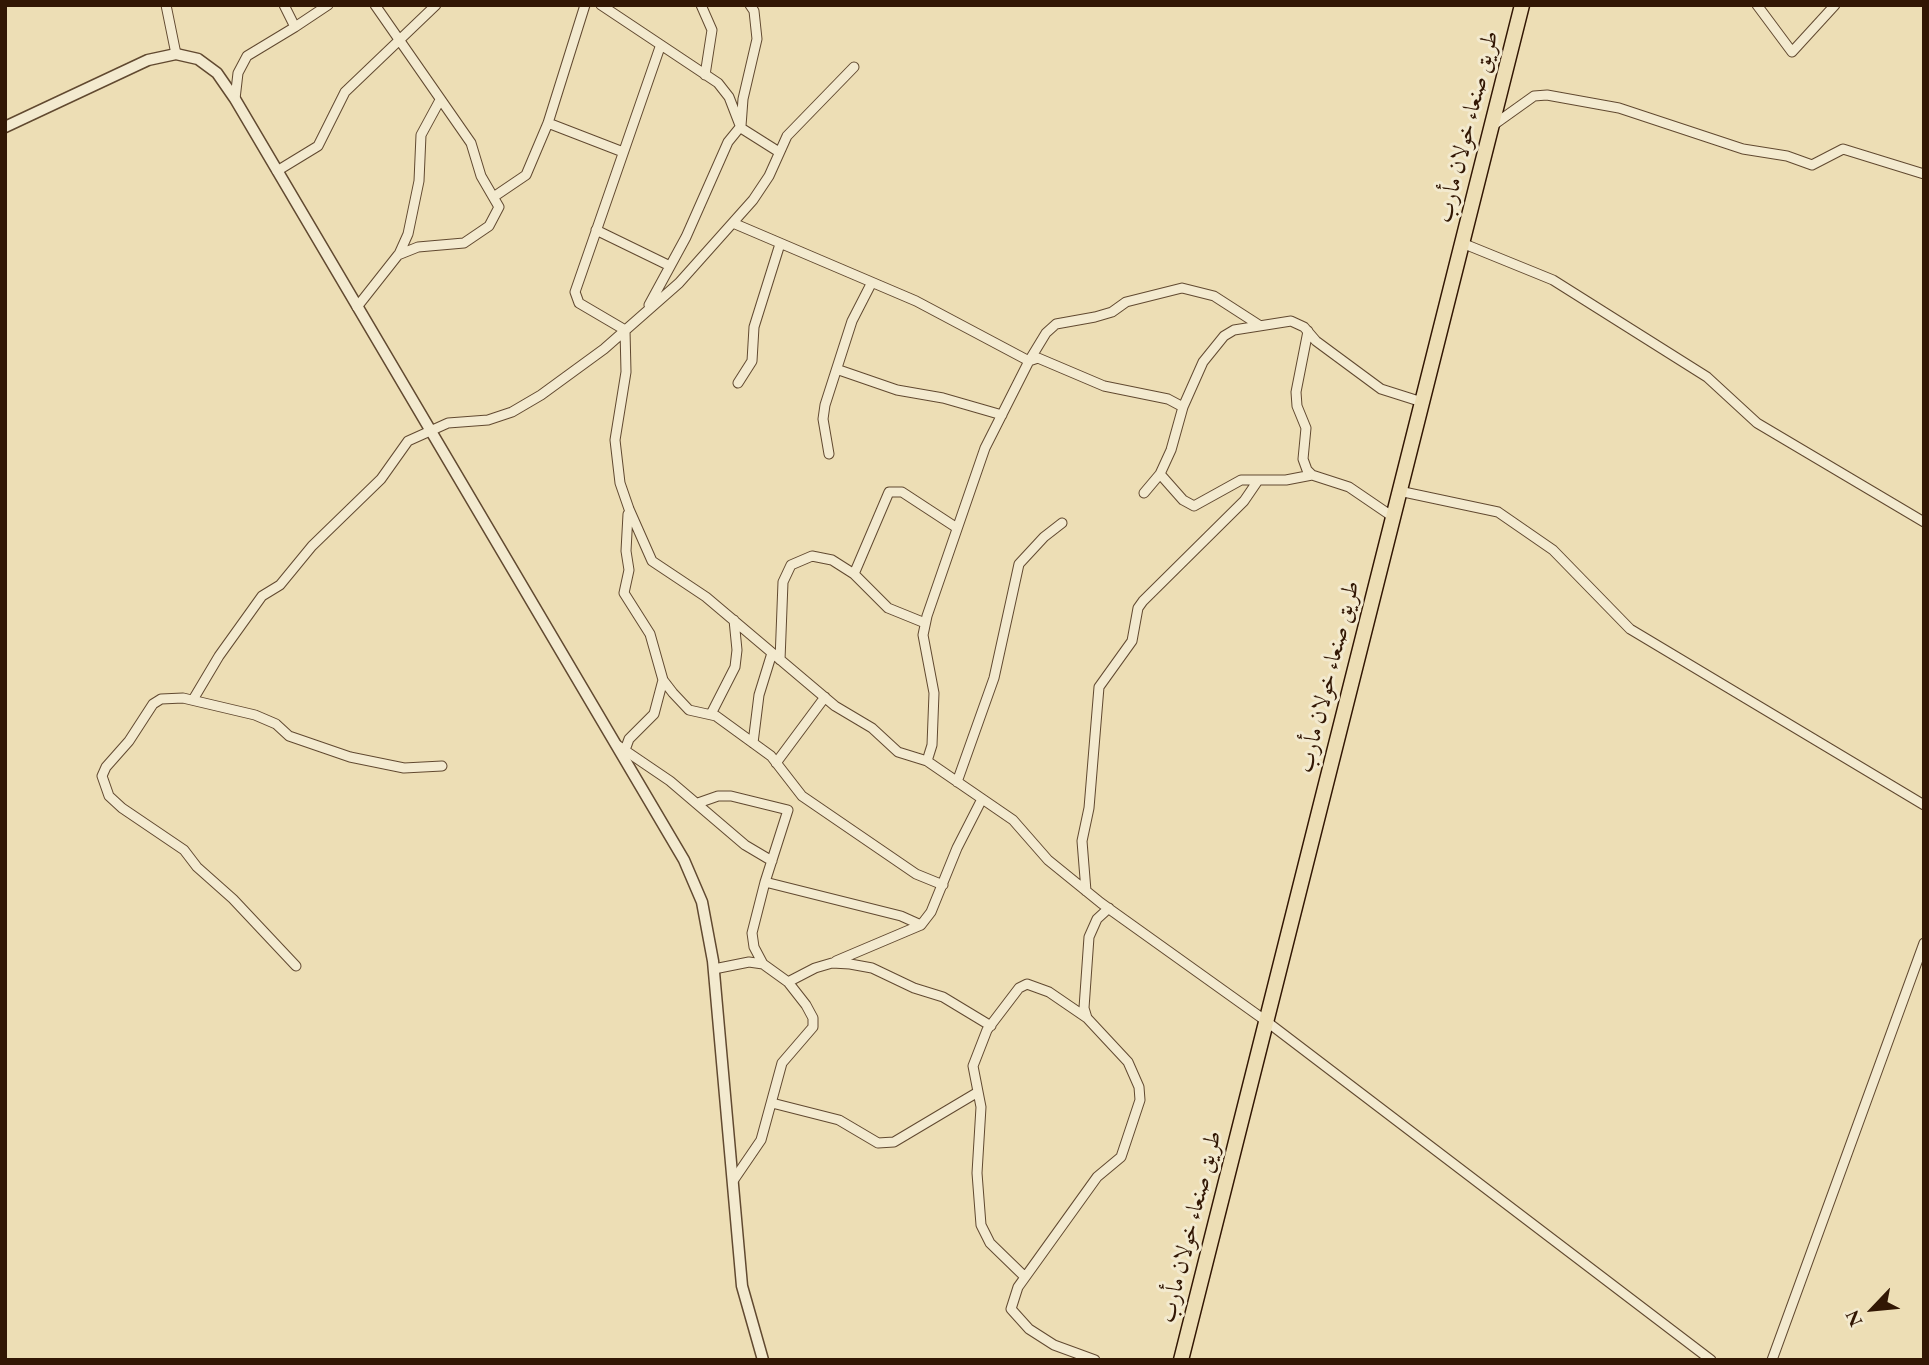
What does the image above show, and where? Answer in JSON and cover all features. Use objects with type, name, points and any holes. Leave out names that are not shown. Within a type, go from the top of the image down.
[{"type":"main road","name":"طريق صنعاء خولان مأرب","points":[[1181,1360],[1522,5]]},
{"type":"street","points":[[166,5],[176,54]]},
{"type":"street","points":[[284,5],[295,27]]},
{"type":"street","points":[[235,99],[238,73],[247,56],[328,5]]},
{"type":"street","points":[[375,5],[471,143],[481,176],[495,196],[497,215],[489,226],[464,243],[418,247],[398,255]]},
{"type":"street","points":[[277,171],[318,146],[345,92],[436,5]]},
{"type":"street","points":[[495,196],[526,175],[548,122],[585,5]]},
{"type":"street","points":[[601,5],[660,47],[718,83],[729,97],[741,127],[779,152]]},
{"type":"street","points":[[701,5],[712,30],[705,75]]},
{"type":"street","points":[[649,307],[728,142],[741,127],[743,99],[757,38],[755,18],[750,5]]},
{"type":"street","points":[[1757,5],[1792,52],[1835,5]]},
{"type":"street","points":[[625,330],[576,299],[575,292],[660,47]]},
{"type":"street","points":[[5,127],[148,60],[176,54],[198,59],[217,73],[235,99],[684,860],[702,902],[714,969],[742,1286],[762,1360]]},
{"type":"street","points":[[194,698],[219,656],[262,596],[280,585],[312,546],[381,479],[408,441],[429,429],[512,412],[580,368],[679,284],[764,184],[787,136],[854,67]]},
{"type":"street","points":[[1492,125],[1534,96],[1547,95],[1619,108],[1744,149],[1787,156],[1812,165],[1843,149],[1924,174]]},
{"type":"street","points":[[357,307],[398,255],[408,234],[419,181],[421,135],[440,100]]},
{"type":"street","points":[[548,122],[623,152]]},
{"type":"street","points":[[733,223],[916,301],[1029,361],[1038,358],[1104,386],[1168,399],[1183,407]]},
{"type":"street","points":[[596,230],[670,267]]},
{"type":"street","points":[[1462,243],[1553,280],[1707,377],[1757,423],[1924,522]]},
{"type":"street","points":[[738,383],[752,361],[754,327],[780,244]]},
{"type":"street","points":[[829,454],[823,419],[825,405],[839,370],[852,321],[871,284]]},
{"type":"street","points":[[927,761],[932,745],[934,693],[925,653],[925,623],[985,448],[1046,333],[1056,324],[1095,317],[1112,312],[1126,302],[1182,288],[1214,296],[1259,325]]},
{"type":"street","points":[[1144,493],[1160,474],[1174,441],[1183,407],[1203,362],[1224,336],[1259,325],[1291,321],[1308,331],[1381,390],[1422,402]]},
{"type":"street","points":[[625,330],[626,372],[615,440],[620,483],[652,561],[734,620],[825,697],[872,728],[898,752],[927,761],[1013,820],[1048,860],[1086,891],[1266,1021],[1711,1360]]},
{"type":"street","points":[[1308,331],[1296,392],[1297,406],[1306,428],[1303,459],[1312,475]]},
{"type":"street","points":[[839,370],[897,390],[943,398],[1002,415]]},
{"type":"street","points":[[1160,474],[1183,500],[1194,506],[1241,481],[1312,475],[1349,487],[1393,517]]},
{"type":"street","points":[[1086,891],[1082,841],[1091,795],[1099,687],[1132,641],[1138,608],[1143,601],[1238,509],[1257,481]]},
{"type":"street","points":[[1399,491],[1498,512],[1553,550],[1630,629],[1924,805]]},
{"type":"street","points":[[854,574],[889,492],[902,492],[957,528]]},
{"type":"street","points":[[629,509],[626,551],[629,570],[624,593],[650,634],[663,680],[689,710],[711,714],[753,743],[776,763],[802,796],[916,874],[943,885]]},
{"type":"street","points":[[957,782],[994,678],[1019,564],[1044,537],[1062,523]]},
{"type":"street","points":[[753,743],[759,695],[776,657],[783,582],[791,565],[812,556],[832,560],[854,574],[888,608],[925,623]]},
{"type":"street","points":[[711,714],[735,667],[734,620]]},
{"type":"street","points":[[625,750],[629,739],[654,714],[663,680]]},
{"type":"street","points":[[776,763],[825,697]]},
{"type":"street","points":[[296,966],[184,850],[122,808],[103,786],[102,776],[106,767],[129,741],[153,704],[161,699],[194,698],[255,715],[276,724],[289,736],[351,758],[404,768],[442,766]]},
{"type":"street","points":[[615,743],[698,803],[745,845],[772,861]]},
{"type":"street","points":[[698,803],[718,796],[731,796],[788,810]]},
{"type":"street","points":[[733,1181],[761,1140],[782,1063],[813,1027],[813,1018],[806,1005],[788,982],[763,964],[754,947],[752,933],[788,810],[802,796]]},
{"type":"street","points":[[788,982],[920,925],[932,912],[957,848],[982,799]]},
{"type":"street","points":[[765,882],[901,916],[920,925]]},
{"type":"street","points":[[1087,1018],[1083,996],[1089,937],[1097,919],[1109,908]]},
{"type":"street","points":[[1772,1360],[1924,943]]},
{"type":"street","points":[[714,969],[749,962],[763,964]]},
{"type":"street","points":[[832,963],[861,966],[895,977],[914,988],[943,997],[991,1026]]},
{"type":"street","points":[[1026,1277],[990,1243],[981,1225],[977,1173],[981,1133],[973,1066],[991,1026],[1019,988],[1027,984],[1049,992],[1087,1018],[1128,1062],[1139,1087],[1140,1100],[1121,1157],[1097,1177],[1012,1301],[1011,1309],[1015,1316],[1029,1329],[1054,1345],[1095,1360]]},
{"type":"street","points":[[772,1103],[839,1121],[878,1143],[894,1142],[978,1092]]}]
